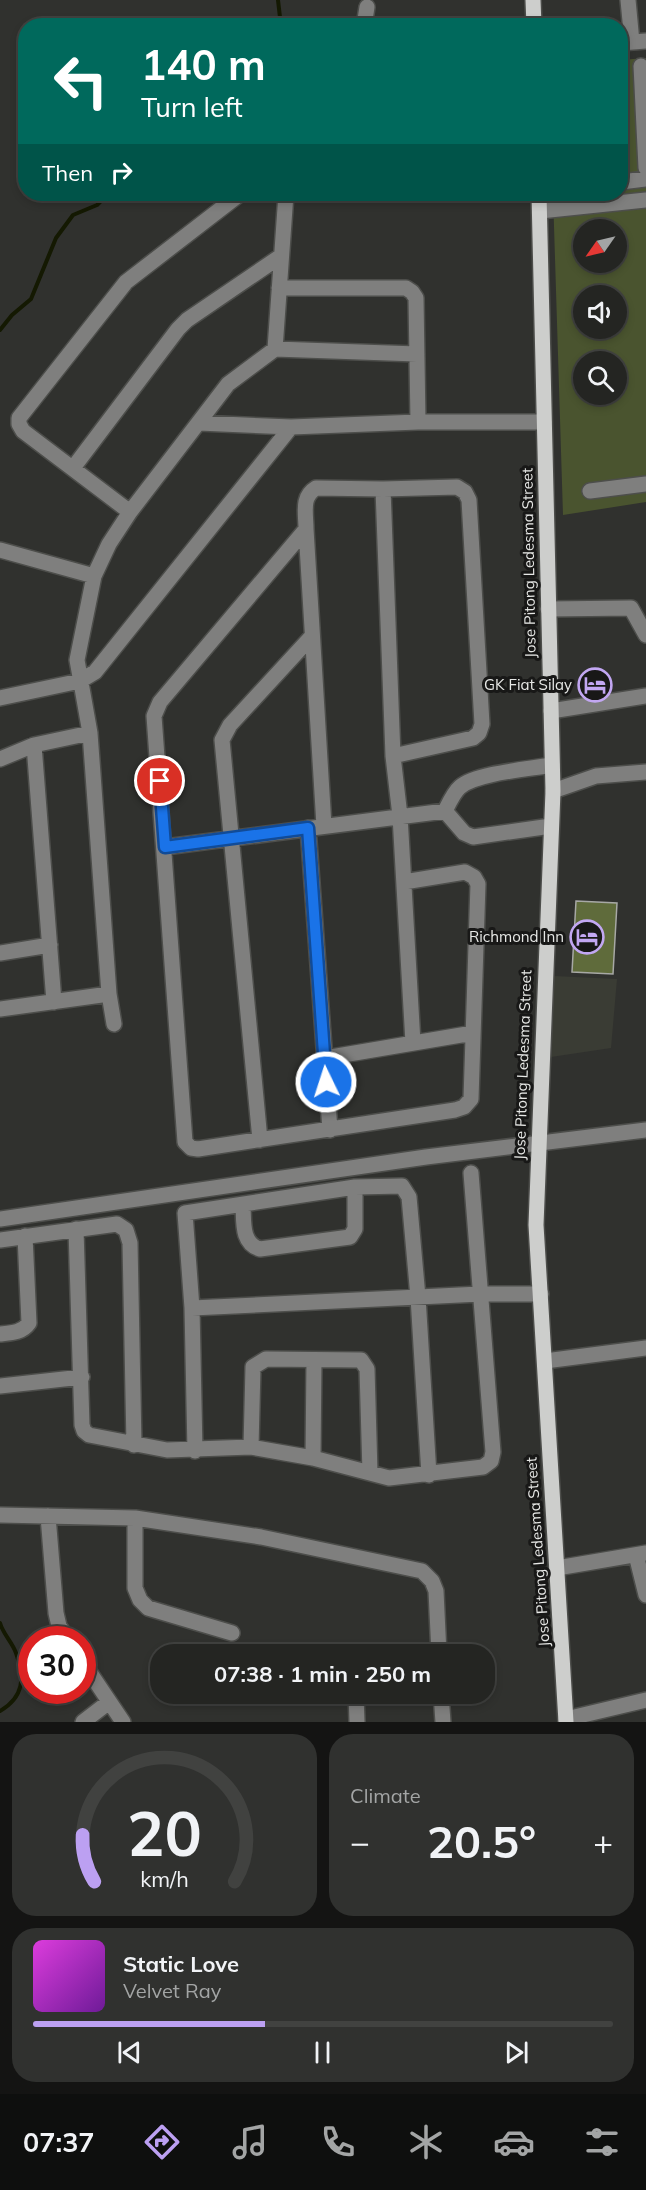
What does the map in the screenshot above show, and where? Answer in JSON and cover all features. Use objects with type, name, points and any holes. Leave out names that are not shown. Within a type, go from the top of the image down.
[{"type":"main road","points":[[532,0],[533,18]]},
{"type":"main road","name":"Jose Pitong Ledesma Street","points":[[539,201],[553,791],[536,1225],[566,1720]]},
{"type":"street","points":[[628,0],[633,42]]},
{"type":"street","points":[[365,18],[367,7]]},
{"type":"street","points":[[641,66],[645,109],[646,168]]},
{"type":"street","points":[[628,181],[646,179]]},
{"type":"street","points":[[540,211],[646,200]]},
{"type":"street","points":[[130,512],[23,431],[19,418],[126,282],[231,201]]},
{"type":"street","points":[[275,349],[285,201]]},
{"type":"street","points":[[73,468],[178,329],[187,320],[281,256]]},
{"type":"street","points":[[279,288],[406,288],[412,292],[416,298],[418,422]]},
{"type":"street","points":[[114,1024],[109,994],[90,733],[77,660],[94,576],[109,544],[130,512],[228,384],[275,349],[417,354]]},
{"type":"street","points":[[199,423],[291,427],[418,422],[544,422]]},
{"type":"street","points":[[0,698],[80,681],[95,672],[291,427]]},
{"type":"street","points":[[590,490],[646,483]]},
{"type":"street","points":[[324,826],[306,529],[306,498],[309,492],[316,488],[457,487],[465,492],[469,500],[482,724],[479,733],[473,738],[393,756]]},
{"type":"street","points":[[383,489],[393,756],[400,816],[413,1043]]},
{"type":"street","points":[[306,529],[160,702],[154,716],[185,1142],[191,1148],[198,1149],[330,1130],[465,1107],[471,1099],[478,884],[474,877],[465,872],[404,882]]},
{"type":"street","points":[[0,550],[94,576]]},
{"type":"street","points":[[548,609],[631,608],[646,635]]},
{"type":"street","points":[[260,1140],[222,740],[230,725],[312,636]]},
{"type":"street","points":[[551,711],[646,696]]},
{"type":"street","points":[[0,759],[34,745],[90,733]]},
{"type":"street","points":[[34,745],[54,1002]]},
{"type":"street","points":[[445,811],[459,788],[470,781],[552,765]]},
{"type":"street","points":[[553,791],[596,776],[646,772]]},
{"type":"street","points":[[165,847],[445,811]]},
{"type":"street","points":[[445,811],[464,833],[473,837],[551,826]]},
{"type":"street","points":[[308,828],[330,1130]]},
{"type":"street","points":[[0,953],[50,945]]},
{"type":"street","points":[[0,1009],[109,994]]},
{"type":"street","points":[[325,1058],[473,1033]]},
{"type":"street","points":[[0,1219],[426,1156],[646,1130]]},
{"type":"street","points":[[76,1229],[82,1425],[84,1431],[89,1435],[167,1450],[195,1451],[251,1447],[313,1458],[389,1478],[429,1475],[483,1467],[491,1461],[493,1452],[471,1173]]},
{"type":"street","points":[[185,1213],[355,1187],[402,1186],[409,1197],[418,1297],[429,1475]]},
{"type":"street","points":[[243,1205],[246,1239],[251,1246],[260,1249],[350,1237],[355,1229],[355,1187]]},
{"type":"street","points":[[184,1192],[192,1308],[195,1451]]},
{"type":"street","points":[[0,1240],[117,1224],[126,1230],[130,1243],[134,1445]]},
{"type":"street","points":[[0,1334],[18,1332],[26,1328],[29,1323],[25,1236]]},
{"type":"street","points":[[192,1308],[480,1294],[541,1294]]},
{"type":"street","points":[[545,1361],[646,1348]]},
{"type":"street","points":[[251,1447],[253,1367],[266,1359],[361,1360],[367,1369],[370,1473]]},
{"type":"street","points":[[313,1458],[314,1360]]},
{"type":"street","points":[[0,1386],[82,1377]]},
{"type":"street","points":[[0,1515],[135,1518],[261,1537],[422,1571],[432,1581],[436,1591],[439,1644]]},
{"type":"street","points":[[48,1516],[59,1626]]},
{"type":"street","points":[[135,1518],[135,1588],[140,1600],[148,1608],[232,1633]]},
{"type":"street","points":[[556,1568],[641,1554],[646,1595]]},
{"type":"street","points":[[96,1682],[123,1722]]},
{"type":"street","points":[[566,1720],[646,1700]]},
{"type":"street","points":[[83,1722],[110,1702]]},
{"type":"street","points":[[356,1704],[357,1722]]},
{"type":"street","points":[[442,1704],[443,1722]]},
{"type":"shaded area","points":[[554,976],[617,979],[611,1048],[551,1057]]},
{"type":"green space","points":[[646,58],[646,502],[563,515],[553,201],[628,201],[628,59]]},
{"type":"building","points":[[576,901],[617,903],[613,974],[572,972]]},
{"type":"waterway","points":[[278,0],[280,18]]},
{"type":"waterway","points":[[0,330],[12,315],[31,299],[56,238],[73,215],[101,201]]},
{"type":"waterway","points":[[0,1623],[16,1653],[21,1671],[18,1693],[14,1700],[0,1711]]},
{"type":"place","name":"GK Fiat Silay","points":[[595,685]]},
{"type":"place","name":"Richmond Inn","points":[[587,937]]},
{"type":"route","points":[[160,781],[165,847],[308,828],[326,1082]]}]
